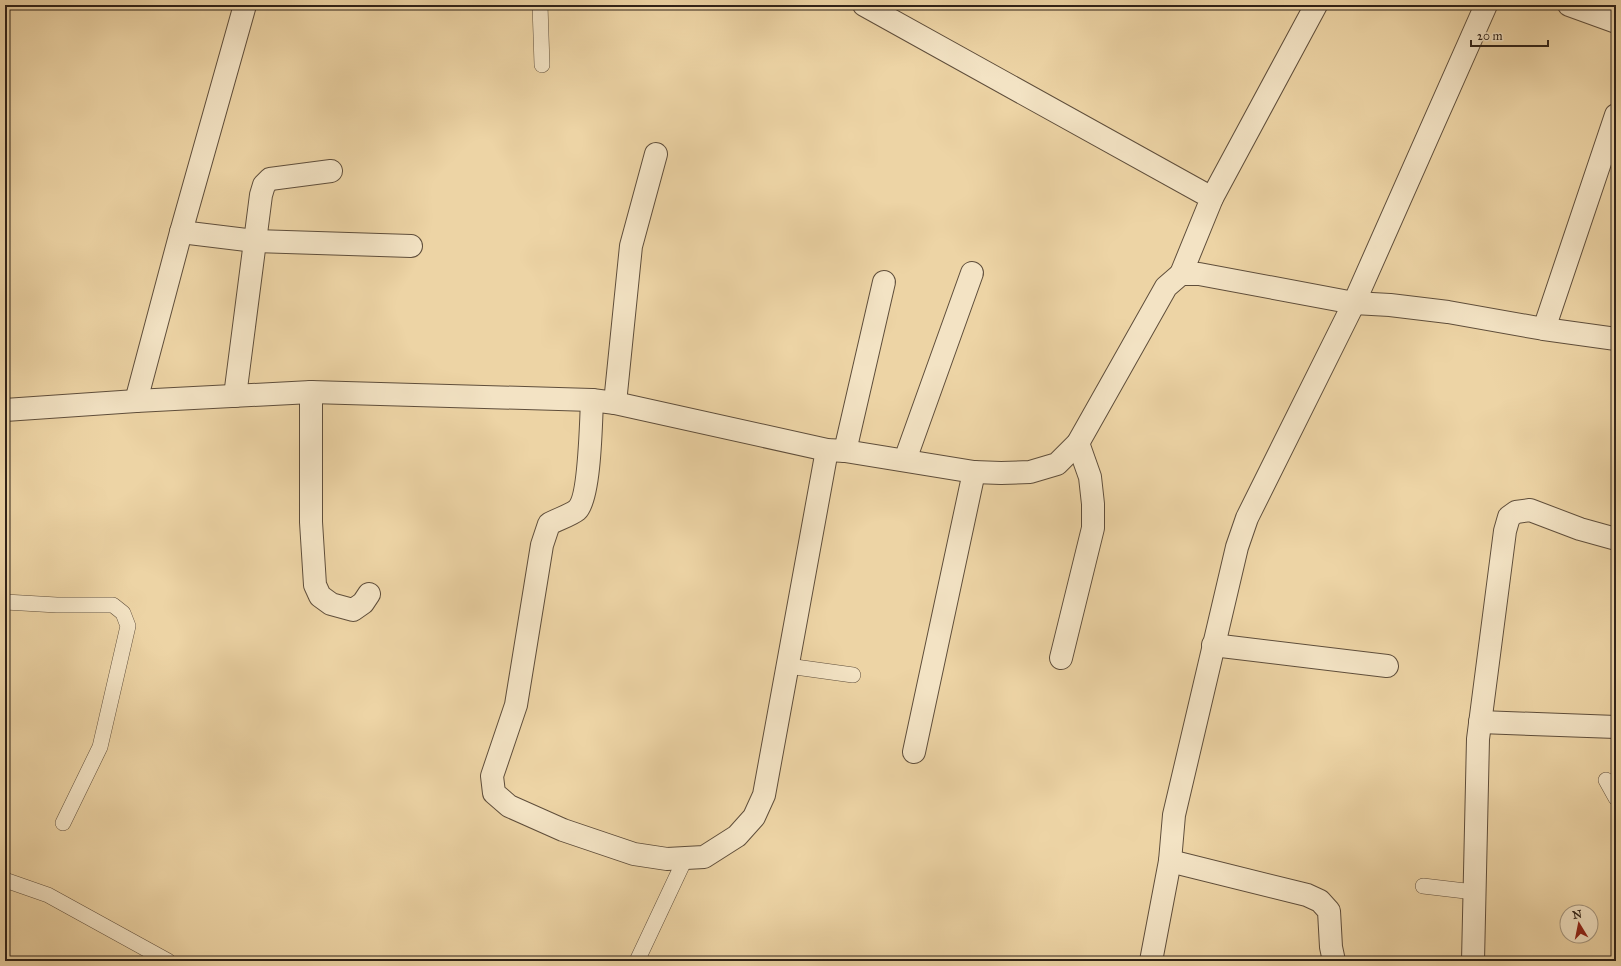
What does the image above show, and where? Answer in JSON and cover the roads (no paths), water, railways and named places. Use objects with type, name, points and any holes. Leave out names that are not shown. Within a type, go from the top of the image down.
[{"type":"street","points":[[136,401],[181,232],[245,5]]},
{"type":"street","points":[[864,5],[1212,198]]},
{"type":"street","points":[[5,410],[136,401],[311,392],[592,400],[615,403],[836,450],[974,472],[1030,472],[1056,464],[1078,443],[1166,287],[1181,274],[1212,198],[1316,5]]},
{"type":"street","points":[[1151,961],[1170,861],[1174,815],[1237,547],[1247,518],[1354,303],[1486,5]]},
{"type":"street","points":[[1569,5],[1616,22]]},
{"type":"street","points":[[1544,329],[1616,115]]},
{"type":"street","points":[[615,403],[631,246],[656,154]]},
{"type":"street","points":[[235,396],[261,195],[264,185],[270,179],[331,171]]},
{"type":"street","points":[[181,232],[255,241],[411,246]]},
{"type":"street","points":[[905,460],[972,273]]},
{"type":"street","points":[[1181,274],[1199,274],[1354,303],[1390,305],[1448,312],[1544,329],[1616,339]]},
{"type":"street","points":[[592,400],[589,459],[583,500],[577,510],[549,524],[542,545],[516,705],[492,776],[494,793],[509,806],[563,830],[634,854],[666,859],[704,857],[737,836],[754,816],[764,795],[788,666],[836,450],[884,282]]},
{"type":"street","points":[[311,392],[311,522],[315,585],[320,596],[331,604],[353,610],[363,603],[369,594]]},
{"type":"street","points":[[1061,658],[1093,528],[1093,504],[1090,477],[1078,443]]},
{"type":"street","points":[[914,752],[974,472]]},
{"type":"street","points":[[1473,961],[1478,739],[1505,531],[1509,518],[1516,512],[1530,510],[1580,529],[1616,539]]},
{"type":"street","points":[[1214,645],[1386,666]]},
{"type":"street","points":[[1480,722],[1616,727]]},
{"type":"street","points":[[1170,861],[1307,895],[1320,901],[1330,911],[1331,947],[1334,961]]},
{"type":"lane","points":[[540,5],[542,65]]},
{"type":"lane","points":[[5,602],[57,605],[113,605],[123,613],[128,626],[100,747],[63,823]]},
{"type":"lane","points":[[788,666],[853,675]]},
{"type":"lane","points":[[1606,780],[1616,798]]},
{"type":"lane","points":[[637,961],[685,859]]},
{"type":"lane","points":[[5,880],[48,895],[168,961]]},
{"type":"lane","points":[[1423,886],[1474,892]]}]
